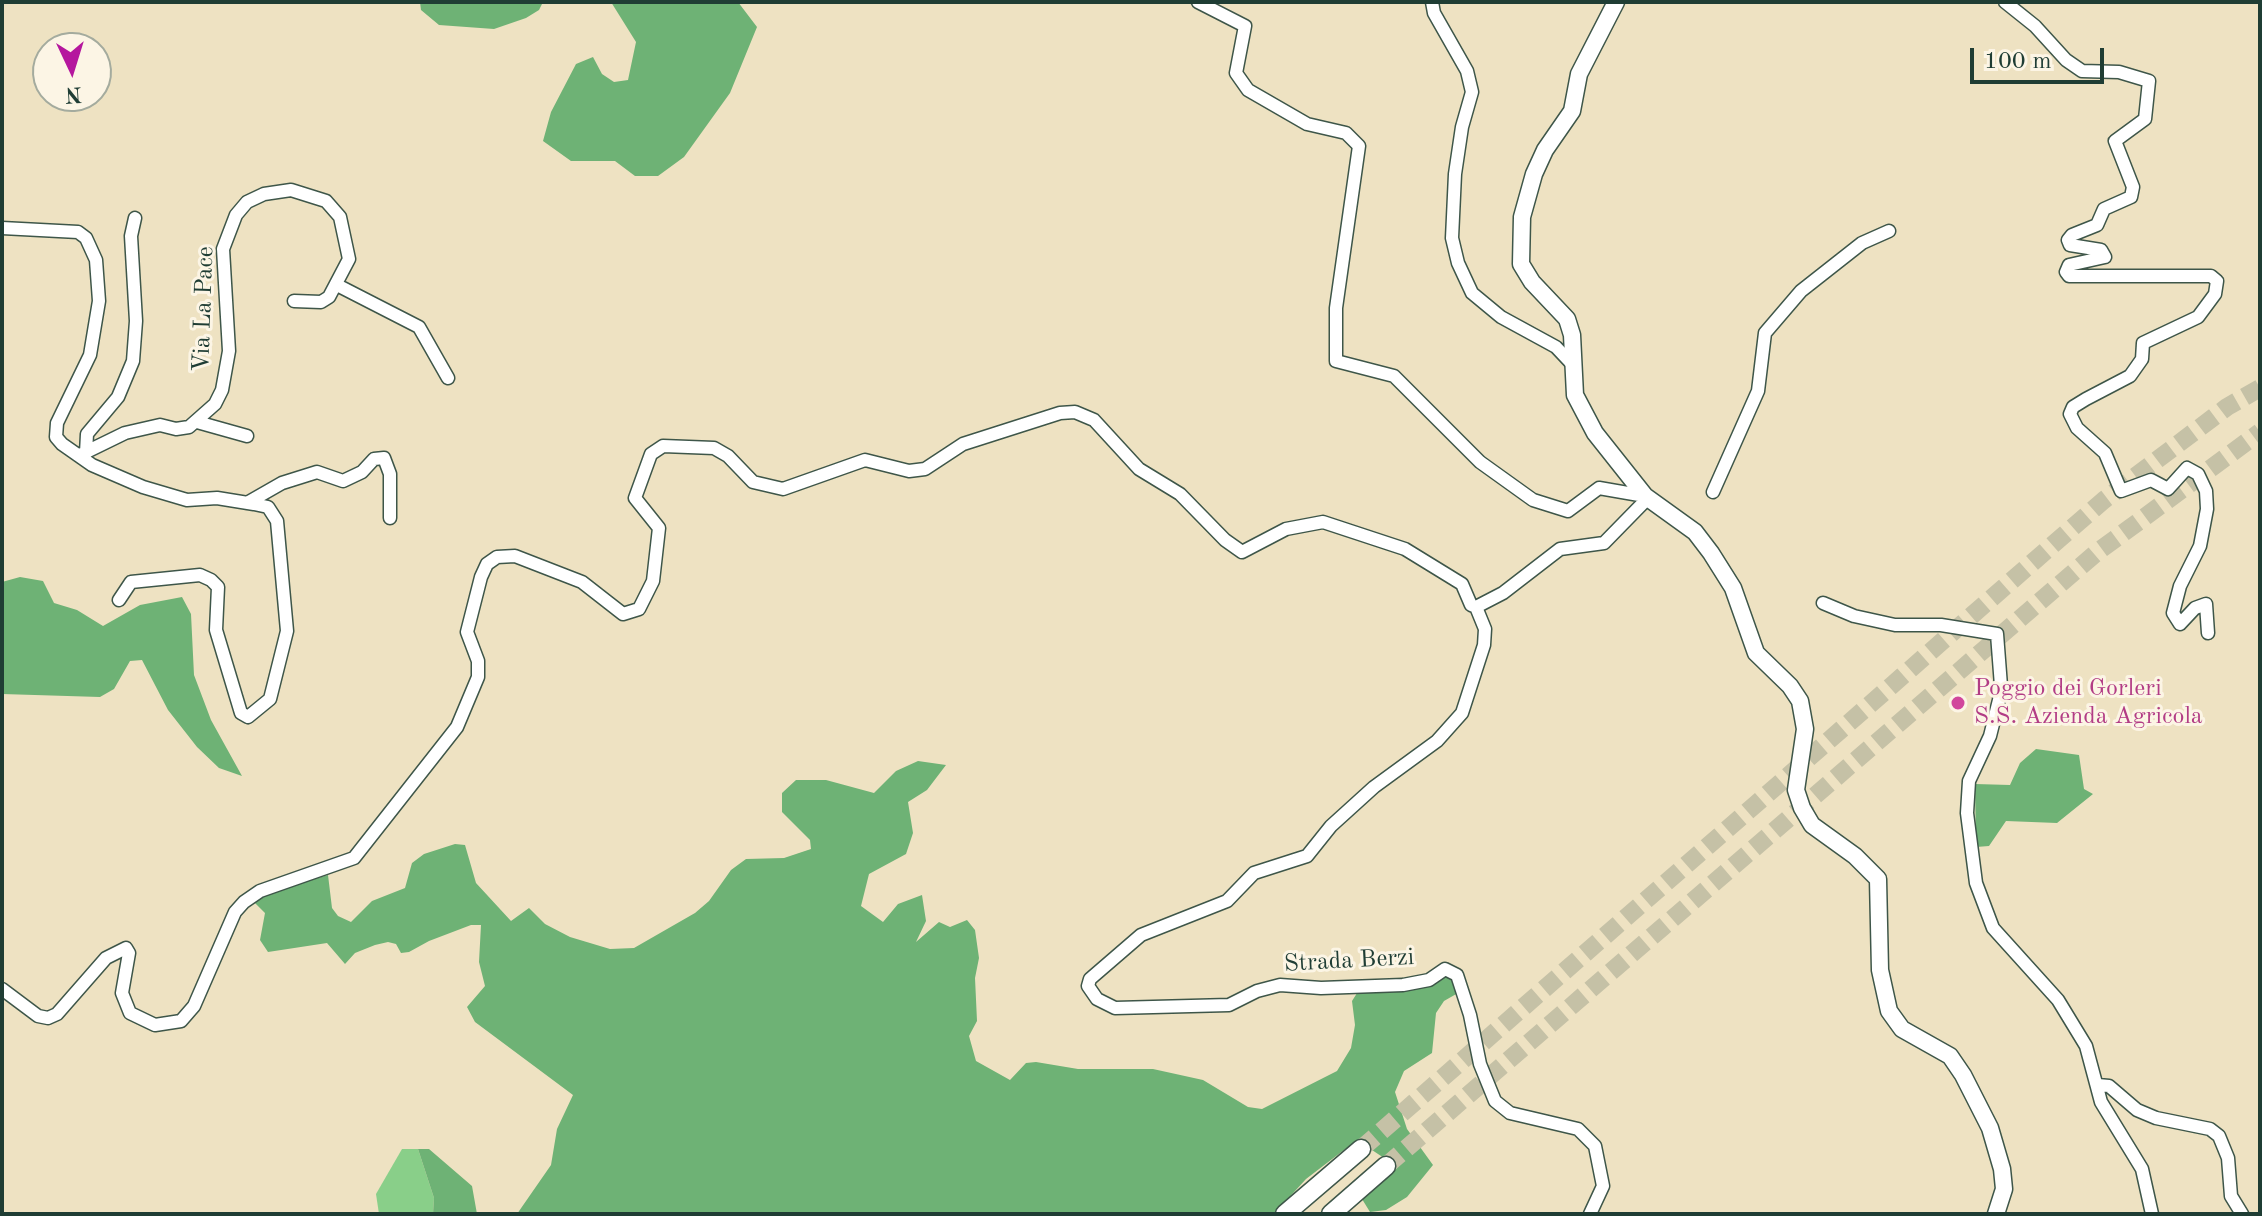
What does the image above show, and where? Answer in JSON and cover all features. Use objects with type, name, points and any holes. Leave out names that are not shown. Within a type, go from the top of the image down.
[{"type":"highway","points":[[1285,1214],[1361,1149]]},
{"type":"highway","points":[[1331,1214],[1386,1166]]},
{"type":"main road","points":[[1616,2],[1579,74],[1572,111],[1545,150],[1534,174],[1522,217],[1521,264],[1532,282],[1567,319],[1575,395],[1581,410],[1609,453],[1646,497],[1695,532],[1711,553],[1733,588],[1756,653],[1790,686],[1800,701],[1805,729],[1796,790],[1802,808],[1812,825],[1855,856],[1878,879],[1880,970],[1889,1011],[1902,1029],[1950,1056],[1963,1075],[1990,1128],[2002,1169],[2004,1189],[1996,1214]]},
{"type":"street","points":[[1198,2],[1228,14],[1245,26],[1236,73],[1248,90],[1307,124],[1346,133],[1359,146],[1352,185],[1350,228],[1338,288],[1336,361],[1394,376],[1480,462],[1533,500],[1568,511],[1599,488],[1646,497]]},
{"type":"street","points":[[1432,2],[1434,13],[1467,71],[1472,92],[1462,127],[1455,174],[1452,238],[1458,263],[1472,293],[1501,317],[1556,347],[1572,364]]},
{"type":"street","points":[[2005,2],[2035,26],[2066,60],[2082,71],[2119,72],[2149,81],[2145,119],[2115,141],[2133,187],[2131,197],[2104,209],[2097,225],[2072,235],[2068,240],[2070,245],[2101,250],[2105,257],[2069,265],[2066,272],[2069,276],[2211,276],[2217,281],[2219,288],[2198,317],[2143,343],[2142,359],[2130,376],[2073,407],[2070,414],[2077,428],[2105,453],[2121,491],[2151,480],[2168,489],[2187,468],[2198,474],[2206,491],[2207,509],[2200,546],[2180,586],[2173,613],[2180,624],[2195,608],[2206,604],[2208,633]]},
{"type":"street","name":"Via La Pace","points":[[197,422],[222,390],[229,351],[223,249],[236,215],[247,202],[264,194],[291,190],[326,201],[340,217],[349,259],[337,285]]},
{"type":"street","points":[[119,600],[131,582],[200,575],[211,580],[218,587],[216,630],[229,681],[243,716],[255,714],[270,699],[287,631],[277,521],[268,507],[217,498],[187,500],[143,487],[92,465],[84,454],[87,434],[118,397],[133,361],[136,332],[131,236],[135,218]]},
{"type":"street","points":[[2,228],[78,232],[93,249],[99,301],[90,355],[57,423],[56,437],[70,452],[84,454],[125,433],[160,425],[176,429],[197,422],[247,436]]},
{"type":"street","points":[[1713,492],[1758,391],[1765,333],[1801,291],[1862,243],[1889,231]]},
{"type":"street","points":[[294,301],[321,302],[337,285],[419,327],[448,378]]},
{"type":"street","name":"Strada Berzi","points":[[2,989],[38,1016],[53,1017],[106,958],[126,948],[129,953],[122,993],[130,1013],[142,1022],[160,1026],[177,1023],[187,1016],[235,912],[244,902],[260,891],[354,858],[457,727],[478,677],[478,661],[467,632],[478,585],[487,564],[504,556],[574,577],[619,612],[629,614],[639,609],[648,595],[657,563],[659,528],[635,498],[651,454],[663,446],[714,448],[728,456],[753,482],[783,489],[865,460],[909,471],[925,469],[963,444],[1068,412],[1094,420],[1139,469],[1180,494],[1225,540],[1242,552],[1260,539],[1286,529],[1323,522],[1405,549],[1462,584],[1485,629],[1484,645],[1462,713],[1437,741],[1374,787],[1331,826],[1307,856],[1254,873],[1227,901],[1141,935],[1090,979],[1088,986],[1097,999],[1115,1008],[1229,1005],[1257,991],[1280,985],[1403,985],[1429,980],[1445,969],[1457,975],[1470,1015],[1480,1064],[1495,1101],[1510,1113],[1578,1129],[1595,1146],[1603,1186],[1590,1214]]},
{"type":"street","points":[[247,503],[282,483],[317,472],[343,481],[362,472],[374,459],[384,458],[390,474],[390,518]]},
{"type":"street","points":[[1476,607],[1503,593],[1560,549],[1604,543],[1646,497]]},
{"type":"street","points":[[1823,603],[1854,616],[1895,625],[1941,625],[1997,634],[2001,674],[1999,700],[1990,736],[1969,781],[1967,813],[1976,883],[1993,928],[2058,1000],[2081,1037],[2101,1102],[2142,1169],[2152,1214]]},
{"type":"street","points":[[2098,1085],[2109,1086],[2137,1110],[2156,1118],[2210,1129],[2219,1136],[2228,1158],[2231,1196],[2242,1214]]},
{"type":"green space","points":[[420,2],[543,2],[539,10],[526,18],[494,29],[439,25],[421,10]]},
{"type":"green space","points":[[611,2],[738,2],[757,27],[730,93],[684,157],[658,176],[635,176],[615,161],[571,161],[543,141],[551,112],[576,64],[593,57],[602,74],[614,82],[628,80],[636,42]]},
{"type":"green space","points":[[20,577],[43,581],[54,603],[77,610],[103,626],[140,605],[182,597],[191,614],[194,675],[211,720],[242,776],[219,768],[197,747],[168,710],[142,660],[130,661],[114,689],[100,697],[2,694],[2,582]]},
{"type":"green space","points":[[2036,749],[2079,755],[2084,789],[2093,794],[2057,823],[2006,821],[1989,846],[1976,847],[1975,784],[2010,785],[2020,763]]},
{"type":"green space","points":[[918,761],[946,765],[927,790],[908,802],[913,833],[906,854],[869,874],[861,906],[883,922],[898,904],[922,895],[926,921],[916,942],[939,922],[950,927],[967,920],[975,930],[979,958],[975,978],[977,1021],[969,1036],[976,1061],[1010,1080],[1026,1063],[1036,1062],[1078,1069],[1153,1069],[1203,1080],[1248,1107],[1262,1109],[1337,1071],[1351,1048],[1355,1025],[1352,1001],[1359,990],[1428,983],[1449,975],[1458,993],[1444,1001],[1436,1013],[1432,1053],[1404,1071],[1395,1092],[1407,1129],[1433,1165],[1407,1197],[1386,1210],[1370,1212],[1362,1199],[1394,1170],[1384,1158],[1357,1140],[1306,1179],[1274,1214],[517,1214],[551,1165],[557,1129],[573,1095],[475,1022],[467,1007],[485,986],[479,962],[481,925],[471,925],[409,952],[401,953],[396,944],[388,942],[375,945],[355,953],[345,964],[327,943],[268,952],[260,940],[265,913],[254,902],[267,893],[328,875],[332,908],[338,916],[351,922],[372,901],[405,888],[412,863],[424,854],[455,844],[465,845],[476,883],[511,921],[529,908],[545,924],[570,937],[610,949],[634,948],[695,913],[709,901],[731,870],[746,859],[784,858],[811,849],[810,840],[782,812],[782,793],[796,780],[826,780],[874,793],[896,771]]},
{"type":"green space","points":[[402,1149],[418,1149],[434,1198],[433,1214],[379,1214],[376,1194]]},
{"type":"green space","points":[[418,1149],[429,1149],[472,1186],[477,1214],[433,1214],[434,1198]]},
{"type":"tunnel","points":[[1361,1149],[2104,500],[2227,407],[2260,388]]},
{"type":"tunnel","points":[[1386,1166],[2096,553],[2260,432]]},
{"type":"place","name":"Poggio dei Gorleri S.S. Azienda Agricola","points":[[1958,703]]}]
